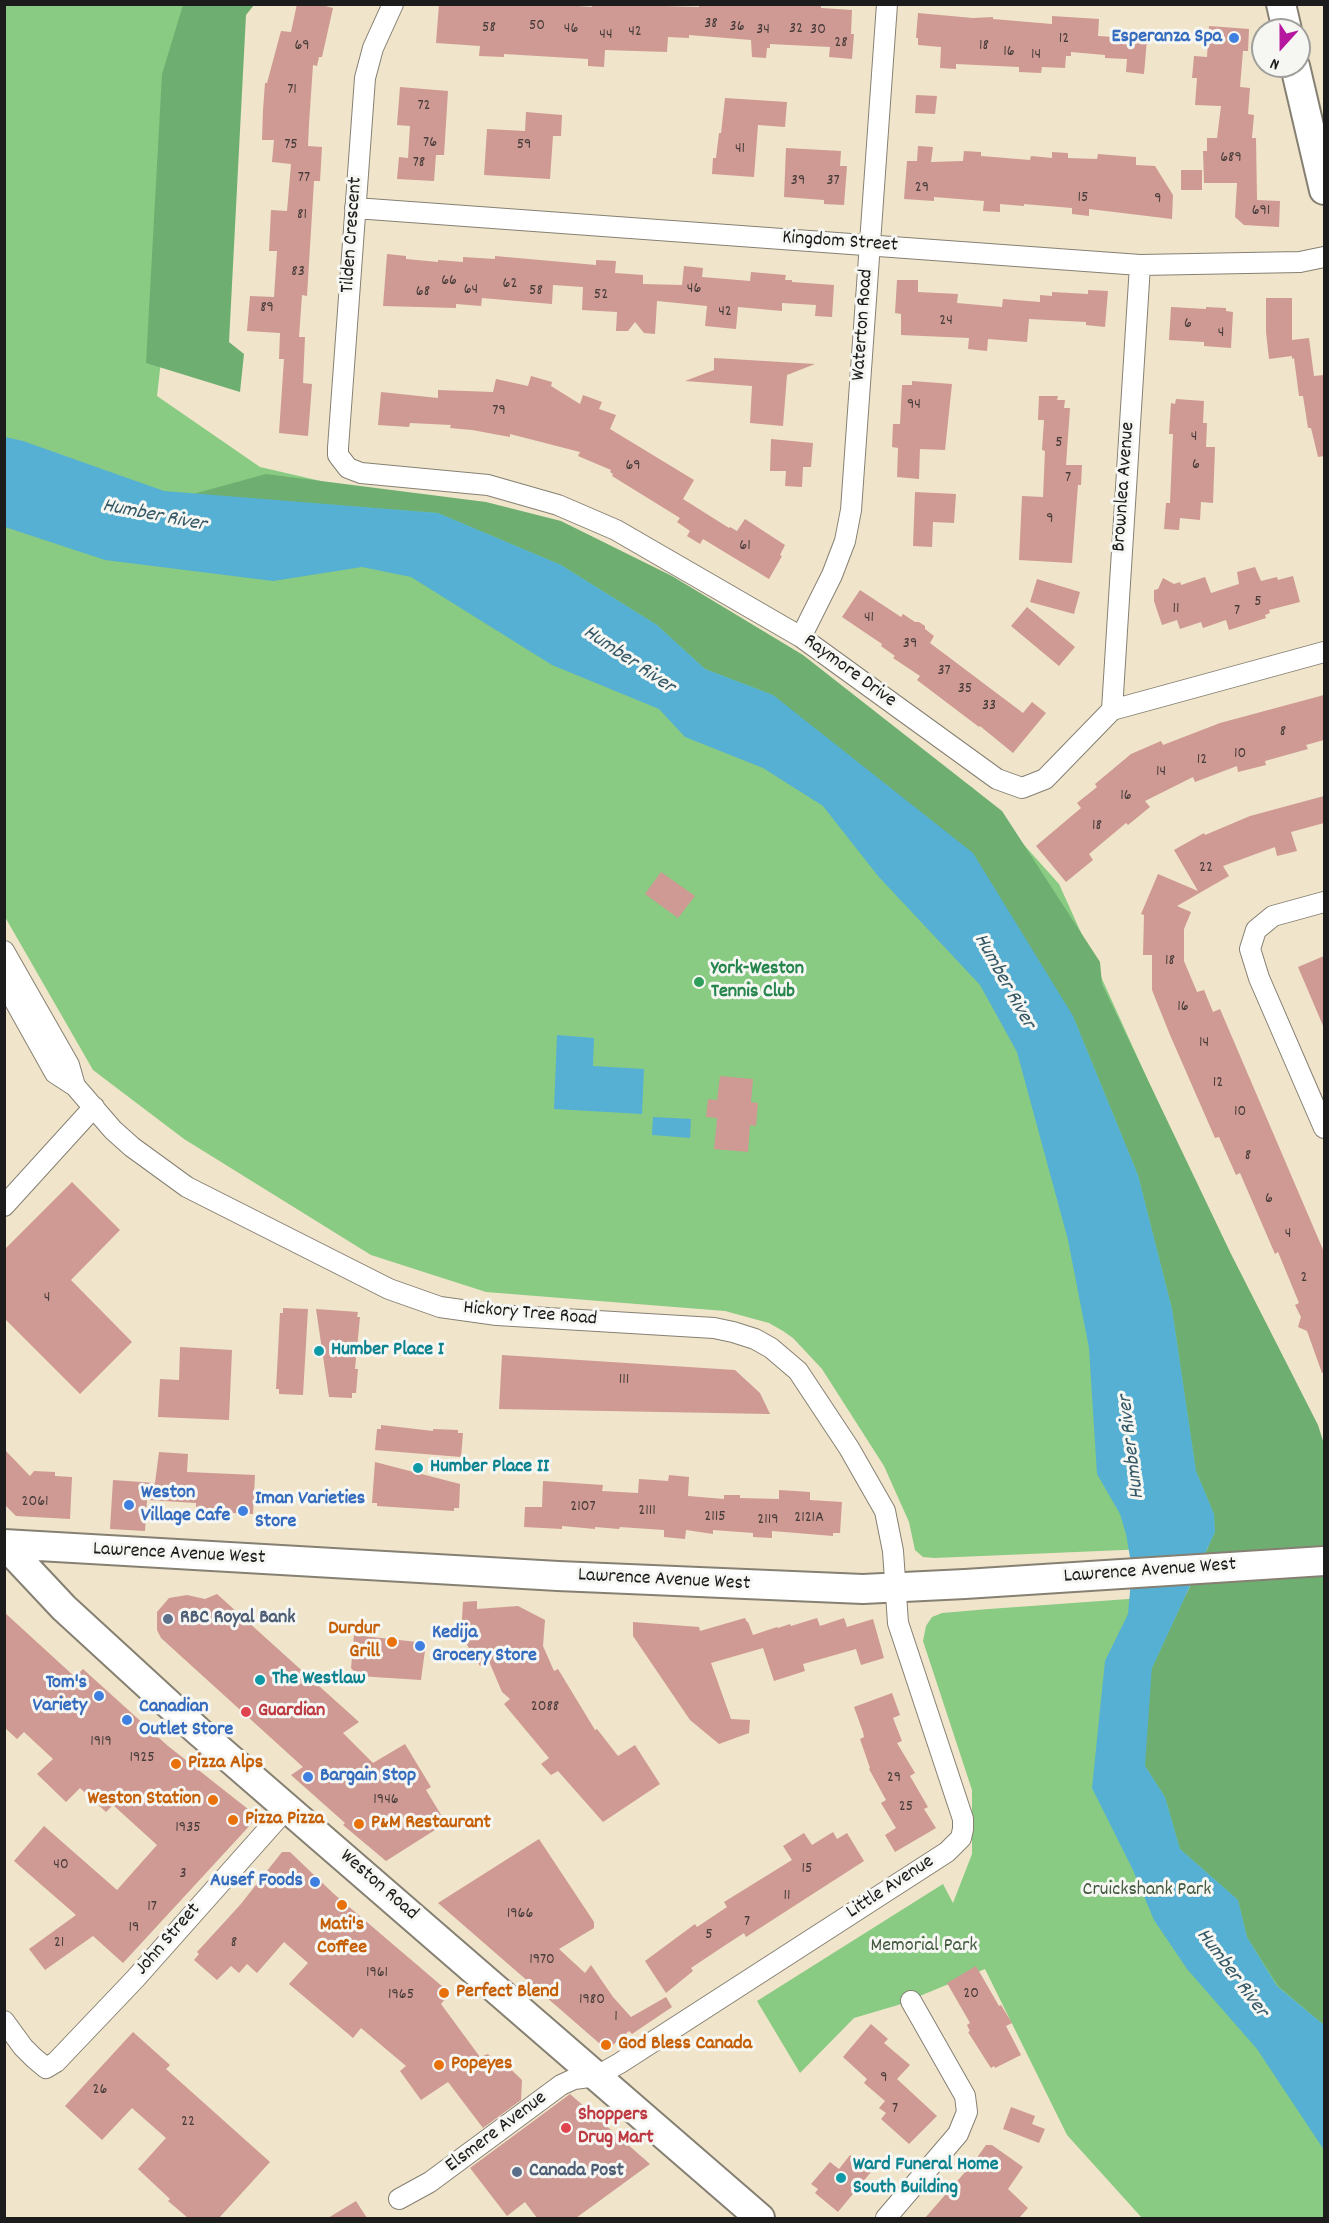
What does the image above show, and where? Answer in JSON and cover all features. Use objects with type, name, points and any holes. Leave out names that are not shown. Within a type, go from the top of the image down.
[{"type":"main road","points":[[1298,78],[1324,190]]},
{"type":"main road","name":"Lawrence Avenue West","points":[[4,1544],[558,1576],[813,1588],[896,1587],[1324,1561]]},
{"type":"main road","name":"Weston Road","points":[[4,1544],[91,1634],[198,1731],[760,2218]]},
{"type":"street","name":"Tilden Crescent","points":[[348,468],[338,455],[338,448],[365,78],[374,48],[393,4]]},
{"type":"street","name":"Waterton Road","points":[[801,637],[845,541],[851,510],[887,4]]},
{"type":"street","name":"Kingdom Street","points":[[355,208],[1140,265],[1300,262],[1324,257]]},
{"type":"street","name":"Brownlea Avenue","points":[[1112,710],[1140,265]]},
{"type":"street","name":"Raymore Drive","points":[[348,468],[361,473],[488,485],[558,505],[616,530],[801,637],[997,779],[1022,788],[1045,779],[1112,710]]},
{"type":"street","points":[[1112,710],[1324,652]]},
{"type":"street","points":[[1324,902],[1273,916],[1256,930],[1250,949],[1259,978],[1324,1128]]},
{"type":"street","name":"Hickory Tree Road","points":[[4,951],[69,1065],[75,1086]]},
{"type":"street","name":"Hickory Tree Road","points":[[4,982],[55,1073],[75,1086],[132,1147],[187,1187],[331,1261],[411,1298],[440,1307],[496,1315],[714,1328],[743,1334],[771,1348],[798,1371],[875,1491],[885,1511],[890,1530],[896,1587]]},
{"type":"street","points":[[4,1206],[94,1107]]},
{"type":"street","name":"Little Avenue","points":[[597,2076],[947,1852],[961,1838],[963,1819],[898,1623],[896,1587]]},
{"type":"street","name":"John Street","points":[[4,2021],[23,2047],[46,2068],[67,2052],[128,1987],[288,1808]]},
{"type":"street","points":[[886,2218],[958,2134],[967,2112],[965,2096],[911,2001]]},
{"type":"street","name":"Elsmere Avenue","points":[[399,2199],[438,2176],[561,2085],[574,2079],[597,2076]]},
{"type":"green space","points":[[5,5],[244,5],[186,138],[157,396],[260,467],[546,533],[663,579],[973,788],[1059,884],[1324,1469],[1218,1546],[923,1557],[915,1550],[909,1522],[884,1466],[822,1369],[793,1338],[783,1331],[769,1323],[725,1311],[486,1292],[371,1255],[184,1139],[93,1070],[5,917]]},
{"type":"green space","points":[[183,5],[254,5],[246,15],[229,342],[244,354],[240,392],[146,363],[162,74]]},
{"type":"green space","points":[[266,474],[486,502],[561,521],[672,576],[803,655],[1002,811],[1100,962],[1102,984],[1231,1254],[1318,1425],[1324,1444],[1324,2025],[1278,1986],[1247,1937],[1238,1900],[1180,1849],[1165,1797],[1129,1741],[1127,1722],[1215,1532],[1214,1514],[1196,1471],[1172,1309],[1138,1175],[1073,1016],[773,695],[705,669],[657,625],[561,565],[438,513],[193,494]]},
{"type":"green space","name":"Cruickshank Park","points":[[1324,1585],[1324,2218],[1142,2218],[1067,2135],[985,1969],[898,2005],[854,2018],[800,2073],[757,2001],[943,1884],[953,1903],[972,1854],[972,1790],[923,1641],[926,1626],[932,1617],[942,1613],[989,1609]]},
{"type":"water","points":[[5,437],[23,441],[164,491],[438,513],[561,565],[657,625],[705,669],[773,695],[973,853],[1073,1016],[1138,1175],[1172,1309],[1196,1471],[1214,1514],[1215,1532],[1127,1722],[1129,1741],[1165,1797],[1180,1849],[1238,1900],[1247,1937],[1277,1986],[1324,2025],[1324,2150],[1257,2049],[1187,1969],[1154,1920],[1132,1868],[1092,1788],[1105,1661],[1128,1614],[1132,1569],[1120,1514],[1097,1474],[1089,1348],[1068,1240],[1017,1052],[980,985],[878,876],[823,806],[763,768],[685,737],[659,709],[552,665],[411,577],[362,567],[273,581],[105,560],[5,527]]},
{"type":"water","points":[[557,1035],[594,1038],[593,1066],[644,1069],[642,1114],[554,1109]]},
{"type":"water","points":[[653,1117],[691,1119],[690,1138],[652,1135]]},
{"type":"building","points":[[297,4],[317,4],[333,8],[322,57],[319,57],[317,66],[313,65],[309,124],[308,146],[322,147],[320,181],[314,181],[307,296],[302,295],[299,337],[305,337],[303,383],[312,384],[308,436],[279,433],[284,359],[279,359],[280,333],[247,331],[250,296],[274,297],[277,251],[269,251],[271,210],[287,211],[291,164],[272,162],[274,140],[262,140],[265,83],[267,83],[281,31],[291,32]]},
{"type":"building","points":[[439,4],[549,4],[592,7],[598,4],[699,7],[699,4],[821,5],[821,8],[852,10],[851,34],[854,34],[852,59],[829,57],[830,47],[770,44],[766,58],[752,57],[751,40],[689,35],[689,38],[668,37],[667,52],[605,50],[604,67],[588,66],[588,59],[504,54],[504,57],[479,56],[480,46],[436,43]]},
{"type":"building","points":[[918,13],[973,18],[993,17],[993,19],[1052,24],[1052,16],[1099,19],[1098,36],[1147,39],[1144,74],[1126,72],[1127,59],[1071,52],[1071,56],[1066,56],[1065,68],[1042,67],[1041,73],[1019,72],[1019,67],[956,64],[956,69],[940,68],[941,47],[918,45],[918,38],[916,38]]},
{"type":"building","points":[[1209,26],[1249,29],[1248,51],[1243,51],[1240,87],[1250,88],[1248,114],[1254,115],[1252,138],[1256,138],[1257,200],[1280,201],[1279,227],[1244,225],[1235,217],[1237,183],[1204,183],[1203,151],[1207,151],[1207,138],[1217,138],[1221,106],[1195,105],[1197,78],[1192,78],[1194,56],[1207,57]]},
{"type":"building","points":[[400,87],[448,91],[444,155],[436,155],[434,181],[397,179],[399,157],[408,158],[410,126],[397,125]]},
{"type":"building","points":[[916,95],[937,96],[935,114],[915,113]]},
{"type":"building","points":[[725,98],[787,102],[785,127],[758,125],[754,177],[712,174],[713,158],[716,158],[719,133],[721,133]]},
{"type":"building","points":[[526,112],[562,115],[561,136],[553,136],[550,179],[484,175],[487,129],[525,131]]},
{"type":"building","points":[[918,146],[933,147],[931,162],[963,161],[964,151],[981,152],[981,156],[1030,160],[1031,156],[1052,158],[1052,152],[1068,153],[1068,158],[1097,159],[1098,154],[1136,157],[1136,165],[1155,166],[1173,195],[1172,219],[1089,209],[1089,216],[1072,214],[1072,208],[1024,204],[1024,206],[1000,204],[1000,212],[983,211],[984,201],[934,197],[934,201],[904,199],[907,161],[917,161]]},
{"type":"building","points":[[786,148],[841,151],[840,166],[847,166],[844,205],[824,204],[824,200],[784,197]]},
{"type":"building","points":[[1181,170],[1202,170],[1202,190],[1181,190]]},
{"type":"building","points":[[387,254],[406,256],[406,259],[438,262],[438,260],[463,262],[463,257],[495,259],[495,256],[596,265],[596,260],[616,261],[615,273],[643,275],[643,284],[682,285],[684,266],[703,268],[702,277],[750,281],[751,272],[786,275],[785,280],[792,280],[792,282],[834,285],[832,317],[815,316],[816,305],[782,303],[782,311],[738,307],[736,329],[705,326],[707,306],[657,301],[655,334],[644,333],[635,322],[628,331],[616,331],[617,312],[582,310],[583,287],[553,285],[552,304],[482,298],[481,306],[456,304],[456,308],[383,306]]},
{"type":"building","points":[[897,280],[918,280],[918,292],[958,294],[957,303],[1002,307],[1003,299],[1040,302],[1040,295],[1052,296],[1052,292],[1088,294],[1088,290],[1108,291],[1105,327],[1086,325],[1086,322],[1029,319],[1027,342],[988,339],[987,351],[968,349],[969,338],[901,335],[901,314],[895,313]]},
{"type":"building","points":[[1266,298],[1292,298],[1292,340],[1309,338],[1314,376],[1324,375],[1324,456],[1318,457],[1311,428],[1308,428],[1303,396],[1299,396],[1294,358],[1292,359],[1292,356],[1269,359]]},
{"type":"building","points":[[1171,307],[1226,308],[1226,311],[1233,312],[1231,348],[1204,346],[1204,342],[1169,340]]},
{"type":"building","points":[[714,358],[815,364],[787,375],[783,426],[750,423],[752,386],[685,381],[714,370]]},
{"type":"building","points":[[531,376],[552,382],[551,386],[580,404],[583,395],[602,402],[599,409],[616,415],[610,429],[694,480],[683,499],[729,528],[737,531],[745,519],[785,545],[780,555],[782,556],[769,579],[703,539],[700,544],[687,536],[690,531],[677,522],[680,518],[612,476],[611,470],[578,456],[580,452],[510,434],[510,437],[450,428],[451,425],[410,423],[409,427],[378,425],[381,392],[438,398],[438,390],[493,392],[496,379],[528,386]]},
{"type":"building","points":[[912,381],[952,384],[945,450],[920,449],[919,479],[897,477],[898,448],[892,447],[893,424],[900,424],[902,385],[912,385]]},
{"type":"building","points":[[1039,396],[1058,396],[1057,400],[1065,400],[1064,408],[1070,408],[1066,465],[1082,465],[1081,485],[1078,485],[1072,563],[1019,560],[1022,496],[1043,497],[1044,420],[1038,420]]},
{"type":"building","points":[[1176,399],[1204,401],[1203,423],[1207,423],[1206,447],[1215,447],[1213,503],[1201,502],[1200,520],[1180,518],[1179,530],[1164,529],[1166,503],[1170,503],[1173,434],[1169,434],[1171,403],[1175,404]]},
{"type":"building","points":[[771,439],[813,443],[811,467],[803,467],[802,487],[785,486],[786,471],[770,471]]},
{"type":"building","points":[[915,492],[956,494],[954,523],[933,522],[932,547],[913,546]]},
{"type":"building","points":[[1255,567],[1261,581],[1293,576],[1300,602],[1269,610],[1270,613],[1265,615],[1266,618],[1229,630],[1226,620],[1203,628],[1201,622],[1180,629],[1177,620],[1162,625],[1154,601],[1154,590],[1158,589],[1163,578],[1174,584],[1180,582],[1181,585],[1205,577],[1211,593],[1239,584],[1237,572]]},
{"type":"building","points":[[1037,579],[1080,592],[1074,614],[1030,602]]},
{"type":"building","points":[[860,590],[901,617],[903,614],[925,626],[925,629],[934,636],[930,643],[1023,713],[1032,702],[1046,713],[1013,753],[917,680],[920,676],[893,658],[895,656],[881,646],[882,644],[842,617]]},
{"type":"building","points":[[1027,607],[1075,647],[1059,666],[1011,626]]},
{"type":"building","points":[[1324,695],[1324,740],[1306,745],[1308,749],[1265,761],[1266,765],[1238,772],[1237,766],[1195,782],[1193,777],[1145,801],[1150,807],[1128,825],[1126,823],[1089,854],[1093,860],[1066,882],[1036,846],[1081,808],[1077,803],[1097,787],[1095,784],[1131,754],[1161,741],[1163,745],[1220,723]]},
{"type":"building","points":[[1324,796],[1324,823],[1291,832],[1297,851],[1277,856],[1275,847],[1223,866],[1229,876],[1177,906],[1191,912],[1184,929],[1184,961],[1197,992],[1204,990],[1213,1012],[1220,1009],[1324,1252],[1324,1372],[1322,1373],[1307,1331],[1298,1327],[1301,1317],[1295,1305],[1299,1303],[1278,1252],[1275,1254],[1240,1173],[1236,1175],[1219,1137],[1215,1138],[1152,990],[1152,955],[1143,955],[1144,915],[1141,914],[1158,874],[1198,891],[1174,850],[1204,833],[1205,835],[1250,816]]},
{"type":"building","points":[[661,872],[695,896],[678,918],[645,894]]},
{"type":"building","points":[[1324,956],[1324,1028],[1298,967]]},
{"type":"building","points":[[720,1076],[753,1079],[751,1102],[758,1103],[756,1126],[750,1125],[748,1152],[714,1149],[717,1118],[706,1117],[708,1099],[717,1100]]},
{"type":"building","points":[[72,1182],[120,1230],[71,1280],[132,1342],[80,1394],[4,1318],[4,1250]]},
{"type":"building","points":[[283,1308],[308,1309],[303,1395],[279,1394],[279,1389],[276,1389],[280,1313],[283,1313]]},
{"type":"building","points":[[316,1309],[358,1312],[357,1317],[360,1317],[355,1369],[358,1369],[356,1393],[352,1393],[352,1398],[329,1397]]},
{"type":"building","points":[[180,1347],[232,1350],[229,1420],[158,1417],[160,1379],[179,1380]]},
{"type":"building","points":[[502,1355],[735,1370],[760,1393],[770,1414],[499,1409]]},
{"type":"building","points":[[381,1425],[433,1431],[433,1429],[458,1430],[458,1433],[463,1433],[461,1457],[375,1450],[377,1429],[381,1429]]},
{"type":"building","points":[[4,1449],[30,1476],[34,1471],[55,1472],[55,1476],[72,1477],[70,1519],[16,1516],[4,1504]]},
{"type":"building","points":[[159,1452],[188,1454],[187,1472],[255,1475],[253,1514],[196,1511],[196,1503],[147,1500],[145,1531],[110,1529],[113,1480],[155,1483]]},
{"type":"building","points":[[375,1462],[460,1484],[459,1508],[454,1508],[454,1511],[377,1506],[377,1503],[372,1503]]},
{"type":"building","points":[[669,1475],[689,1477],[688,1496],[724,1499],[724,1495],[740,1495],[740,1498],[779,1499],[779,1490],[810,1492],[810,1500],[842,1502],[840,1533],[833,1533],[833,1536],[772,1531],[772,1538],[753,1537],[753,1533],[713,1530],[713,1534],[686,1530],[685,1539],[664,1537],[664,1530],[620,1527],[619,1529],[595,1527],[595,1529],[562,1526],[562,1529],[524,1527],[525,1507],[542,1507],[543,1481],[603,1485],[602,1491],[638,1493],[639,1479],[668,1481]]},
{"type":"building","points":[[217,1594],[359,1722],[343,1733],[373,1763],[405,1744],[431,1787],[426,1790],[446,1823],[386,1861],[343,1825],[345,1823],[291,1775],[303,1767],[161,1638],[157,1630],[157,1612],[169,1598],[187,1595],[205,1599]]},
{"type":"building","points":[[477,1601],[477,1609],[518,1606],[545,1620],[543,1646],[554,1671],[558,1669],[595,1730],[597,1729],[618,1756],[635,1745],[660,1784],[603,1822],[558,1771],[551,1775],[541,1764],[549,1758],[504,1704],[510,1699],[502,1692],[488,1659],[480,1666],[461,1635],[463,1602]]},
{"type":"building","points":[[4,1612],[75,1677],[83,1669],[168,1746],[253,1813],[253,1822],[123,1963],[93,1936],[45,1970],[29,1949],[76,1915],[14,1861],[44,1826],[117,1890],[157,1845],[113,1805],[106,1812],[80,1788],[66,1802],[37,1774],[53,1759],[24,1732],[17,1739],[4,1727]]},
{"type":"building","points":[[745,1618],[753,1635],[817,1618],[820,1626],[844,1618],[847,1627],[873,1619],[884,1658],[861,1665],[856,1649],[803,1664],[805,1671],[774,1681],[763,1648],[711,1663],[731,1719],[750,1720],[749,1733],[719,1744],[690,1720],[633,1636],[633,1622],[699,1627],[700,1631]]},
{"type":"building","points":[[354,1635],[426,1643],[421,1680],[358,1676],[351,1668]]},
{"type":"building","points":[[892,1693],[900,1715],[893,1718],[902,1741],[897,1743],[915,1773],[910,1776],[928,1807],[924,1809],[936,1828],[895,1852],[885,1835],[896,1828],[881,1803],[886,1800],[869,1769],[860,1739],[864,1737],[863,1732],[854,1707]]},
{"type":"building","points":[[833,1832],[837,1839],[847,1833],[864,1861],[746,1937],[744,1933],[691,1968],[693,1971],[666,1993],[645,1961],[695,1924],[697,1927],[727,1907],[724,1902],[792,1860],[783,1846],[804,1833],[812,1845]]},
{"type":"building","points":[[539,1839],[594,1922],[594,1928],[559,1949],[585,1973],[591,1965],[613,1997],[631,2017],[666,1997],[672,2007],[632,2034],[629,2031],[607,2050],[438,1903]]},
{"type":"building","points":[[282,1852],[290,1852],[334,1894],[450,1993],[441,2004],[480,2057],[488,2054],[493,2059],[497,2056],[522,2080],[521,2100],[483,2128],[448,2082],[421,2100],[400,2071],[406,2066],[361,2028],[353,2038],[289,1984],[308,1963],[284,1942],[257,1973],[247,1964],[239,1973],[231,1966],[217,1980],[194,1960],[199,1954],[197,1952],[240,1905]]},
{"type":"building","points":[[976,1966],[999,2006],[1001,2005],[1012,2023],[1006,2026],[1021,2055],[995,2068],[994,2066],[991,2068],[968,2032],[970,2031],[967,2025],[970,2023],[947,1983]]},
{"type":"building","points":[[871,2024],[888,2039],[884,2043],[910,2065],[897,2079],[937,2116],[909,2144],[881,2119],[886,2113],[879,2108],[885,2101],[864,2083],[867,2079],[843,2057]]},
{"type":"building","points":[[133,2032],[170,2065],[166,2069],[270,2162],[219,2218],[188,2218],[168,2201],[170,2199],[138,2169],[166,2138],[132,2108],[102,2140],[65,2106]]},
{"type":"building","name":"Shoppers Drug Mart","points":[[570,2094],[650,2164],[576,2218],[537,2218],[525,2202],[507,2216],[470,2168]]},
{"type":"building","points":[[1011,2107],[1035,2116],[1032,2124],[1045,2129],[1039,2143],[1003,2129]]},
{"type":"building","points":[[986,2145],[992,2145],[1023,2167],[1008,2189],[1028,2208],[1019,2218],[925,2218],[973,2163]]},
{"type":"building","name":"Ward Funeral Home South Building","points":[[850,2155],[871,2172],[838,2212],[815,2193],[818,2189],[811,2184],[830,2162],[839,2169]]},
{"type":"building","points":[[356,2201],[367,2218],[328,2218]]},
{"type":"waterway","name":"Humber River","points":[[1131,1789],[1128,1765],[1135,1665]]},
{"type":"place","name":"Esperanza Spa","points":[[1234,38]]},
{"type":"place","name":"York-Weston Tennis Club","points":[[699,982]]},
{"type":"place","name":"Humber Place I","points":[[319,1351]]},
{"type":"place","name":"Humber Place II","points":[[418,1468]]},
{"type":"place","name":"Weston Village Cafe","points":[[129,1505]]},
{"type":"place","name":"Iman Varieties Store","points":[[243,1511]]},
{"type":"place","name":"RBC Royal Bank","points":[[168,1619]]},
{"type":"place","name":"Durdur Grill","points":[[392,1642]]},
{"type":"place","name":"Kedija Grocery Store","points":[[420,1646]]},
{"type":"place","name":"The Westlaw","points":[[260,1680]]},
{"type":"place","name":"Tom's Variety","points":[[99,1696]]},
{"type":"place","name":"Guardian","points":[[246,1712]]},
{"type":"place","name":"Canadian Outlet Store","points":[[127,1720]]},
{"type":"place","name":"Pizza Alps","points":[[176,1764]]},
{"type":"place","name":"Bargain Stop","points":[[308,1777]]},
{"type":"place","name":"Weston Station","points":[[213,1800]]},
{"type":"place","name":"Pizza Pizza","points":[[233,1820]]},
{"type":"place","name":"P&M Restaurant","points":[[359,1824]]},
{"type":"place","name":"Ausef Foods","points":[[315,1882]]},
{"type":"place","name":"Mati's Coffee","points":[[342,1905]]},
{"type":"place","name":"Perfect Blend","points":[[444,1993]]},
{"type":"place","name":"God Bless Canada","points":[[606,2045]]},
{"type":"place","name":"Popeyes","points":[[439,2065]]},
{"type":"place","name":"Shoppers Drug Mart","points":[[566,2128]]},
{"type":"place","name":"Canada Post","points":[[517,2172]]},
{"type":"place","name":"Ward Funeral Home South Building","points":[[841,2178]]},
{"type":"park label","name":"Memorial Park","points":[[924,1947]]}]
